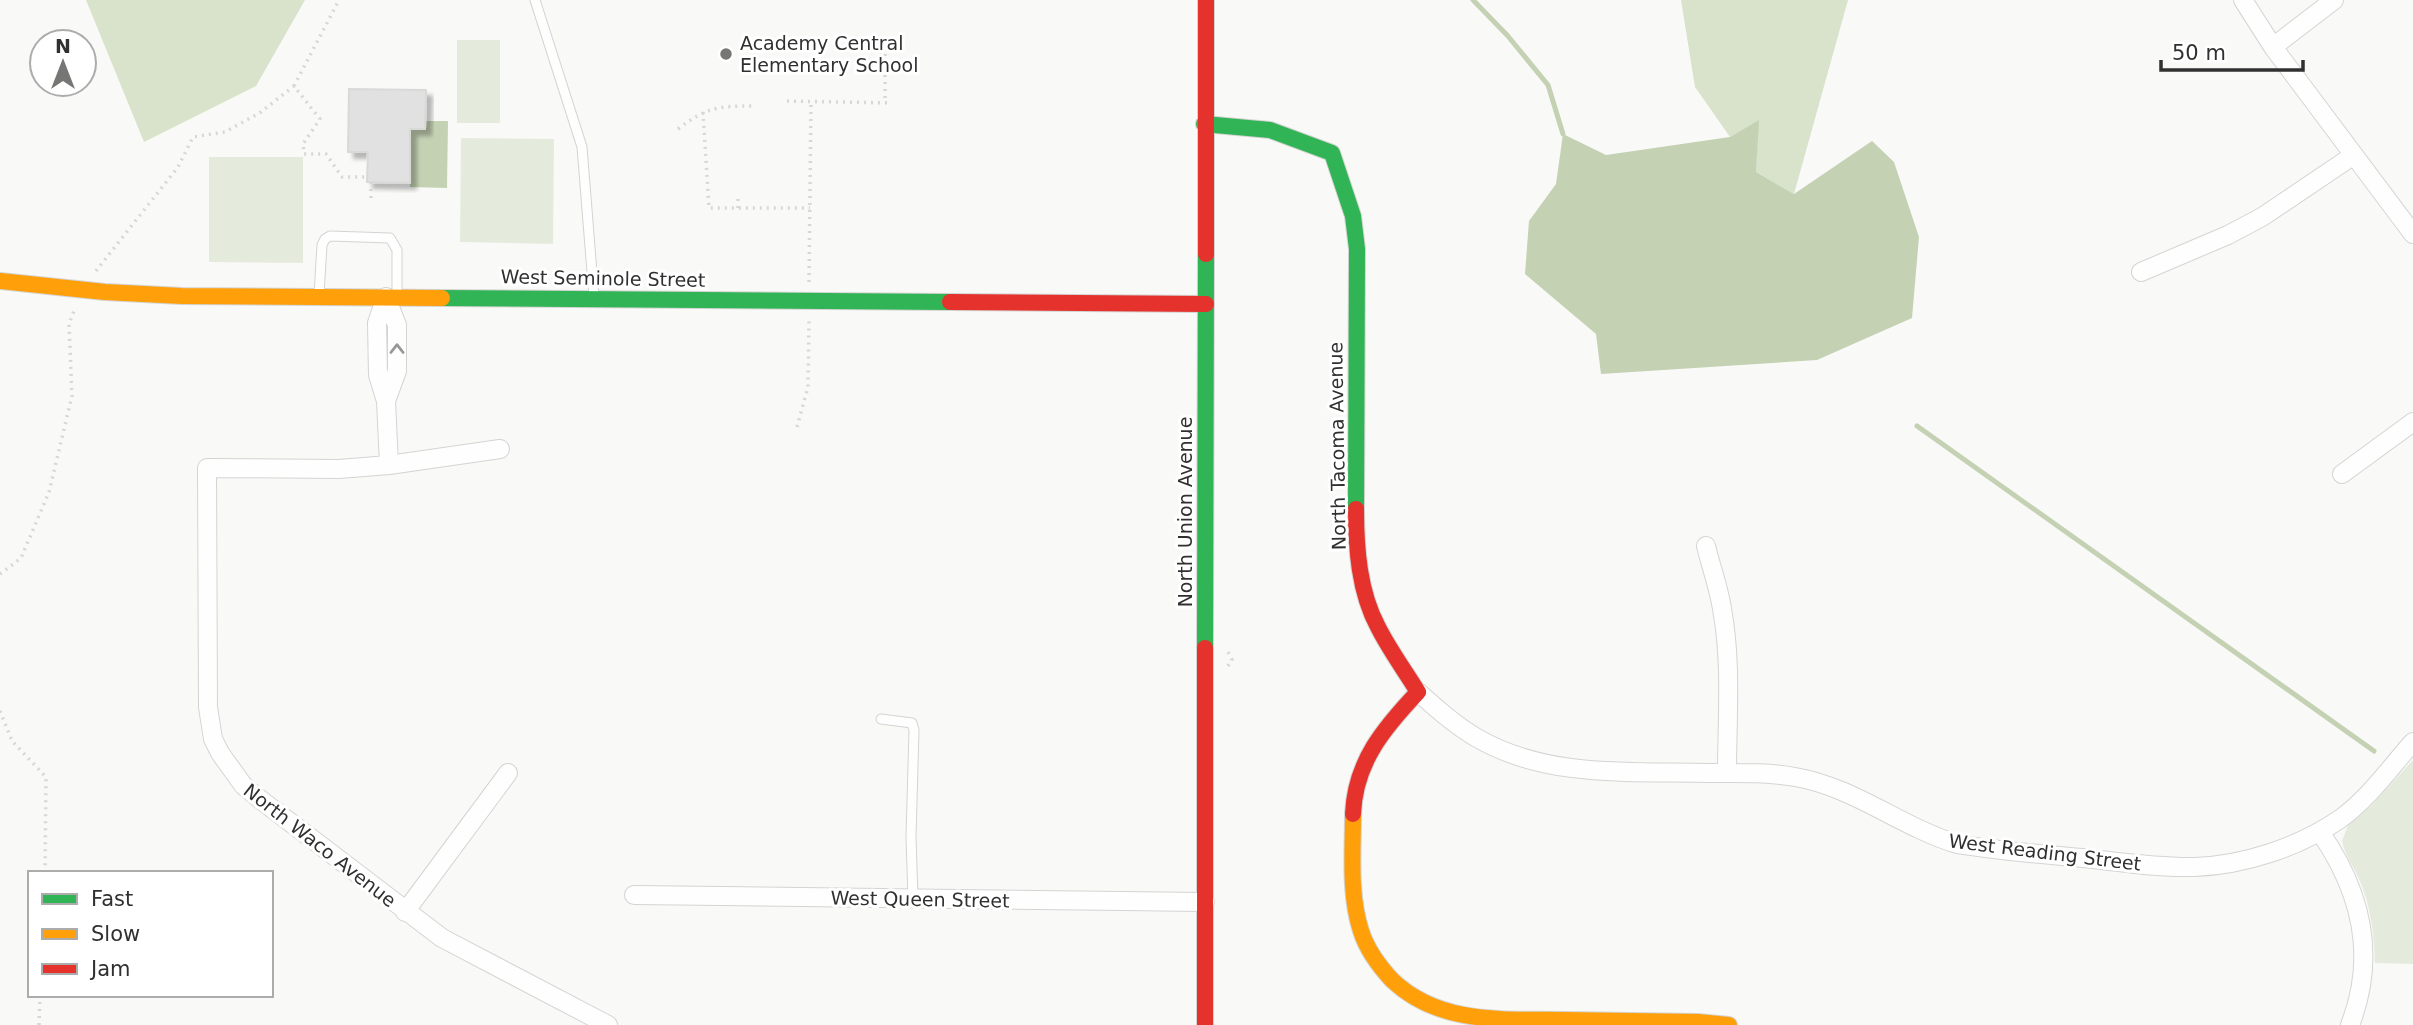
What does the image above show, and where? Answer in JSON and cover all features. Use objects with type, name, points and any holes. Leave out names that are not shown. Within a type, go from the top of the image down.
[{"type":"street","name":"North Union Avenue","points":[[1205,1025],[1206,0]]},
{"type":"street","points":[[2243,0],[2273,47],[2413,234]]},
{"type":"street","points":[[2273,47],[2334,0]]},
{"type":"street","name":"North Tacoma Avenue","points":[[1204,124],[1270,130],[1332,153],[1355,227],[1356,525],[1359,559],[1367,599],[1377,626],[1418,692]]},
{"type":"street","points":[[2141,272],[2228,235],[2262,217],[2354,155]]},
{"type":"street","name":"West Seminole Street","points":[[0,281],[81,290],[182,296],[1206,304]]},
{"type":"street","points":[[391,298],[397,325],[397,371],[386,401],[389,465],[500,449]]},
{"type":"street","points":[[2342,474],[2413,422]]},
{"type":"street","name":"North Waco Avenue","points":[[389,465],[339,469],[206,468],[208,707],[214,739],[229,768],[243,785],[405,912],[469,954],[608,1025]]},
{"type":"street","points":[[1706,546],[1724,625],[1728,679],[1727,773]]},
{"type":"street","points":[[1418,692],[1377,738],[1363,764],[1355,794],[1356,909],[1360,931],[1390,977],[1414,998],[1452,1015],[1487,1019],[1698,1022],[1729,1025]]},
{"type":"street","name":"West Reading Street","points":[[1418,692],[1476,738],[1534,762],[1584,771],[1780,774],[1814,781],[1868,803],[1942,840],[1972,847],[2164,866],[2217,865],[2262,855],[2320,832],[2371,792],[2413,742]]},
{"type":"street","points":[[405,912],[508,774]]},
{"type":"street","points":[[2320,832],[2340,864],[2362,927],[2365,966],[2358,1003],[2350,1025]]},
{"type":"street","name":"West Queen Street","points":[[634,895],[1205,902]]},
{"type":"lane","points":[[534,0],[582,147],[594,299]]},
{"type":"lane","points":[[319,297],[323,245],[325,239],[330,236],[390,238],[397,250],[391,298]]},
{"type":"lane","points":[[881,719],[912,723],[914,730],[911,837],[913,899]]},
{"type":"path","points":[[0,574],[21,558],[49,492],[72,396],[69,324],[81,290],[178,167],[193,137],[225,132],[261,112],[294,86],[339,0]]},
{"type":"path","points":[[885,54],[885,103]]},
{"type":"path","points":[[294,86],[320,119],[303,144],[304,153],[326,153],[342,177],[368,177]]},
{"type":"path","points":[[787,101],[891,103]]},
{"type":"path","points":[[797,427],[808,387],[811,102]]},
{"type":"path","points":[[678,129],[703,112],[719,106],[754,106]]},
{"type":"path","points":[[703,112],[709,208],[810,208]]},
{"type":"path","points":[[371,182],[371,203]]},
{"type":"path","points":[[738,198],[738,208]]},
{"type":"path","points":[[1227,650],[1232,660],[1227,669]]},
{"type":"path","points":[[0,711],[12,741],[46,777],[45,871]]},
{"type":"path","points":[[39,1025],[40,997]]},
{"type":"shaded area","points":[[86,0],[305,0],[256,86],[144,142]]},
{"type":"shaded area","points":[[1681,0],[1848,0],[1794,194],[1756,172],[1758,121],[1730,137],[1695,87]]},
{"type":"shaded area","points":[[457,40],[500,40],[500,123],[457,123]]},
{"type":"shaded area","points":[[1759,120],[1756,172],[1794,194],[1872,141],[1894,162],[1919,237],[1912,318],[1817,360],[1601,374],[1596,334],[1525,274],[1529,221],[1556,184],[1563,134],[1606,155],[1730,137]]},
{"type":"shaded area","points":[[425,121],[448,121],[447,188],[410,187],[410,129],[425,129]]},
{"type":"shaded area","points":[[461,138],[554,139],[553,244],[460,242]]},
{"type":"shaded area","points":[[209,157],[303,157],[303,263],[209,262]]},
{"type":"shaded area","points":[[2413,760],[2413,964],[2375,963],[2367,901],[2342,841],[2348,825],[2370,807]]},
{"type":"building","points":[[349,89],[426,90],[425,129],[410,129],[410,183],[367,182],[368,152],[348,152]]},
{"type":"waterway","points":[[1473,0],[1507,35],[1548,85],[1563,134]]},
{"type":"waterway","points":[[1917,426],[2374,751]]},
{"type":"traffic: fast","points":[[1204,124],[1270,130],[1332,153],[1353,216],[1357,249],[1356,509]]},
{"type":"traffic: fast","points":[[1205,648],[1206,254]]},
{"type":"traffic: fast","points":[[442,298],[950,302]]},
{"type":"traffic: slow","points":[[0,281],[105,292],[182,296],[442,298]]},
{"type":"traffic: slow","points":[[1353,814],[1353,888],[1361,931],[1370,951],[1383,969],[1410,995],[1451,1012],[1495,1019],[1698,1022],[1729,1025]]},
{"type":"traffic: jam","points":[[1206,0],[1206,254]]},
{"type":"traffic: jam","points":[[950,302],[1206,304]]},
{"type":"traffic: jam","points":[[1353,814],[1355,795],[1365,762],[1383,733],[1418,692],[1382,635],[1367,599],[1358,554],[1356,509]]},
{"type":"traffic: jam","points":[[1205,648],[1205,1025]]},
{"type":"place","name":"Academy Central Elementary School","points":[[726,54]]}]
